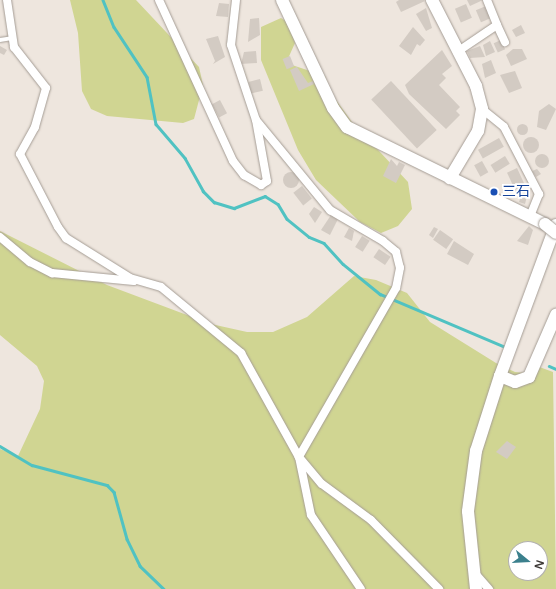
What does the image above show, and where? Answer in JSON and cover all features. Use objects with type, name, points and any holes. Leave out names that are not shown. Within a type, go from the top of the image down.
[{"type":"street","points":[[7,0],[12,38],[46,88],[36,127],[20,154],[28,173],[66,238],[130,278],[161,287],[191,309],[241,353],[298,457],[322,484],[371,520],[438,589]]},
{"type":"street","points":[[159,0],[233,161],[244,175],[261,185],[267,181],[256,120],[231,45],[236,0]]},
{"type":"street","points":[[282,0],[339,120],[450,178],[551,225],[556,233]]},
{"type":"street","points":[[432,0],[457,52],[476,86],[482,109],[478,131],[450,178]]},
{"type":"street","points":[[487,0],[505,42]]},
{"type":"street","points":[[457,52],[497,25]]},
{"type":"street","points":[[482,109],[504,127],[539,194],[530,216]]},
{"type":"street","points":[[256,120],[330,210],[396,252],[400,268],[396,288],[298,457],[311,515],[361,589]]},
{"type":"street","points":[[476,589],[471,570],[468,511],[471,475],[500,376],[551,225]]},
{"type":"street","points":[[0,237],[30,262],[52,273],[143,281]]},
{"type":"street","points":[[500,376],[515,382],[529,377],[556,315]]},
{"type":"street","points":[[471,570],[489,589]]},
{"type":"lane","points":[[0,40],[12,38]]},
{"type":"green space","points":[[70,0],[136,0],[199,67],[203,85],[194,119],[183,123],[107,116],[91,109],[82,91],[78,33]]},
{"type":"green space","points":[[281,18],[289,23],[295,43],[286,63],[325,76],[331,93],[352,122],[408,182],[412,209],[398,226],[381,233],[360,222],[316,180],[298,150],[261,60],[261,27]]},
{"type":"green space","points":[[0,231],[107,285],[211,324],[247,332],[273,332],[307,317],[354,276],[376,280],[407,293],[430,322],[496,363],[515,372],[525,373],[534,365],[553,372],[556,589],[0,589],[0,449],[18,456],[40,409],[44,381],[37,366],[0,335]]},
{"type":"building","points":[[399,0],[425,1],[401,12],[396,2]]},
{"type":"building","points":[[467,0],[483,0],[470,6]]},
{"type":"building","points":[[219,3],[229,4],[228,17],[216,16]]},
{"type":"building","points":[[466,4],[472,18],[461,22],[455,9]]},
{"type":"building","points":[[486,6],[491,18],[481,22],[476,10]]},
{"type":"building","points":[[426,8],[432,28],[426,31],[416,14]]},
{"type":"building","points":[[259,18],[260,35],[248,42],[250,19]]},
{"type":"building","points":[[521,25],[525,33],[516,37],[512,30]]},
{"type":"building","points":[[413,27],[425,40],[420,46],[417,44],[411,55],[399,46]]},
{"type":"building","points":[[218,36],[225,57],[213,64],[215,61],[206,39]]},
{"type":"building","points":[[501,40],[505,49],[498,52],[494,43]]},
{"type":"building","points":[[490,41],[495,52],[486,56],[483,45]]},
{"type":"building","points":[[0,46],[7,50],[4,55],[0,53]]},
{"type":"building","points":[[480,46],[485,57],[470,58],[467,51]]},
{"type":"building","points":[[513,49],[522,49],[527,59],[511,66],[506,55]]},
{"type":"building","points":[[442,50],[452,66],[442,74],[446,78],[439,85],[460,107],[456,111],[460,115],[446,129],[409,94],[405,85]]},
{"type":"building","points":[[256,51],[257,63],[241,64],[244,52]]},
{"type":"building","points":[[290,56],[294,66],[287,69],[283,59]]},
{"type":"building","points":[[491,60],[496,73],[485,78],[482,64]]},
{"type":"building","points":[[297,67],[308,83],[313,81],[314,84],[299,91],[290,70]]},
{"type":"building","points":[[515,71],[522,88],[509,93],[500,75]]},
{"type":"building","points":[[260,79],[263,91],[251,94],[248,82]]},
{"type":"building","points":[[391,81],[437,130],[417,148],[371,99]]},
{"type":"building","points":[[220,100],[227,113],[219,117],[212,104]]},
{"type":"building","points":[[549,104],[556,109],[546,130],[537,127],[539,111]]},
{"type":"building","points":[[520,124],[524,124],[526,125],[526,133],[520,134],[517,131],[517,127]]},
{"type":"building","points":[[531,137],[537,139],[539,145],[537,151],[531,153],[525,151],[523,145],[525,139]]},
{"type":"building","points":[[499,138],[504,147],[483,158],[478,150]]},
{"type":"building","points":[[542,154],[547,156],[549,161],[547,166],[542,168],[537,166],[535,161],[537,156]]},
{"type":"building","points":[[505,156],[510,164],[495,173],[491,165]]},
{"type":"building","points":[[391,159],[397,166],[399,162],[405,165],[396,183],[383,176]]},
{"type":"building","points":[[482,161],[488,172],[480,177],[474,165]]},
{"type":"building","points":[[517,168],[525,185],[515,190],[507,173]]},
{"type":"building","points":[[537,169],[541,174],[536,177],[532,171]]},
{"type":"building","points":[[291,172],[298,177],[299,180],[294,187],[291,188],[284,183],[283,180],[288,173]]},
{"type":"building","points":[[302,186],[312,199],[303,205],[293,193]]},
{"type":"building","points":[[523,190],[528,192],[525,204],[519,202]]},
{"type":"building","points":[[314,207],[322,212],[315,223],[309,214]]},
{"type":"building","points":[[331,215],[338,219],[330,235],[321,230]]},
{"type":"building","points":[[529,226],[533,230],[528,245],[517,241]]},
{"type":"building","points":[[434,227],[438,229],[433,238],[429,235]]},
{"type":"building","points":[[349,228],[354,231],[352,241],[344,237]]},
{"type":"building","points":[[440,230],[453,239],[446,249],[433,240]]},
{"type":"building","points":[[362,236],[370,241],[363,252],[355,247]]},
{"type":"building","points":[[454,241],[474,254],[468,265],[447,254]]},
{"type":"building","points":[[379,249],[391,257],[385,265],[373,257]]},
{"type":"building","points":[[507,441],[516,447],[507,459],[496,452]]},
{"type":"waterway","points":[[103,0],[114,27],[147,77],[156,124],[185,158],[203,191],[214,202],[234,208],[265,196],[278,204],[287,219],[309,237],[324,243],[343,264],[380,294],[503,346]]},
{"type":"waterway","points":[[549,366],[556,369]]},
{"type":"waterway","points":[[0,446],[32,465],[107,485],[114,492],[127,539],[140,566],[164,589]]},
{"type":"place","name":"三石","points":[[494,192]]}]
